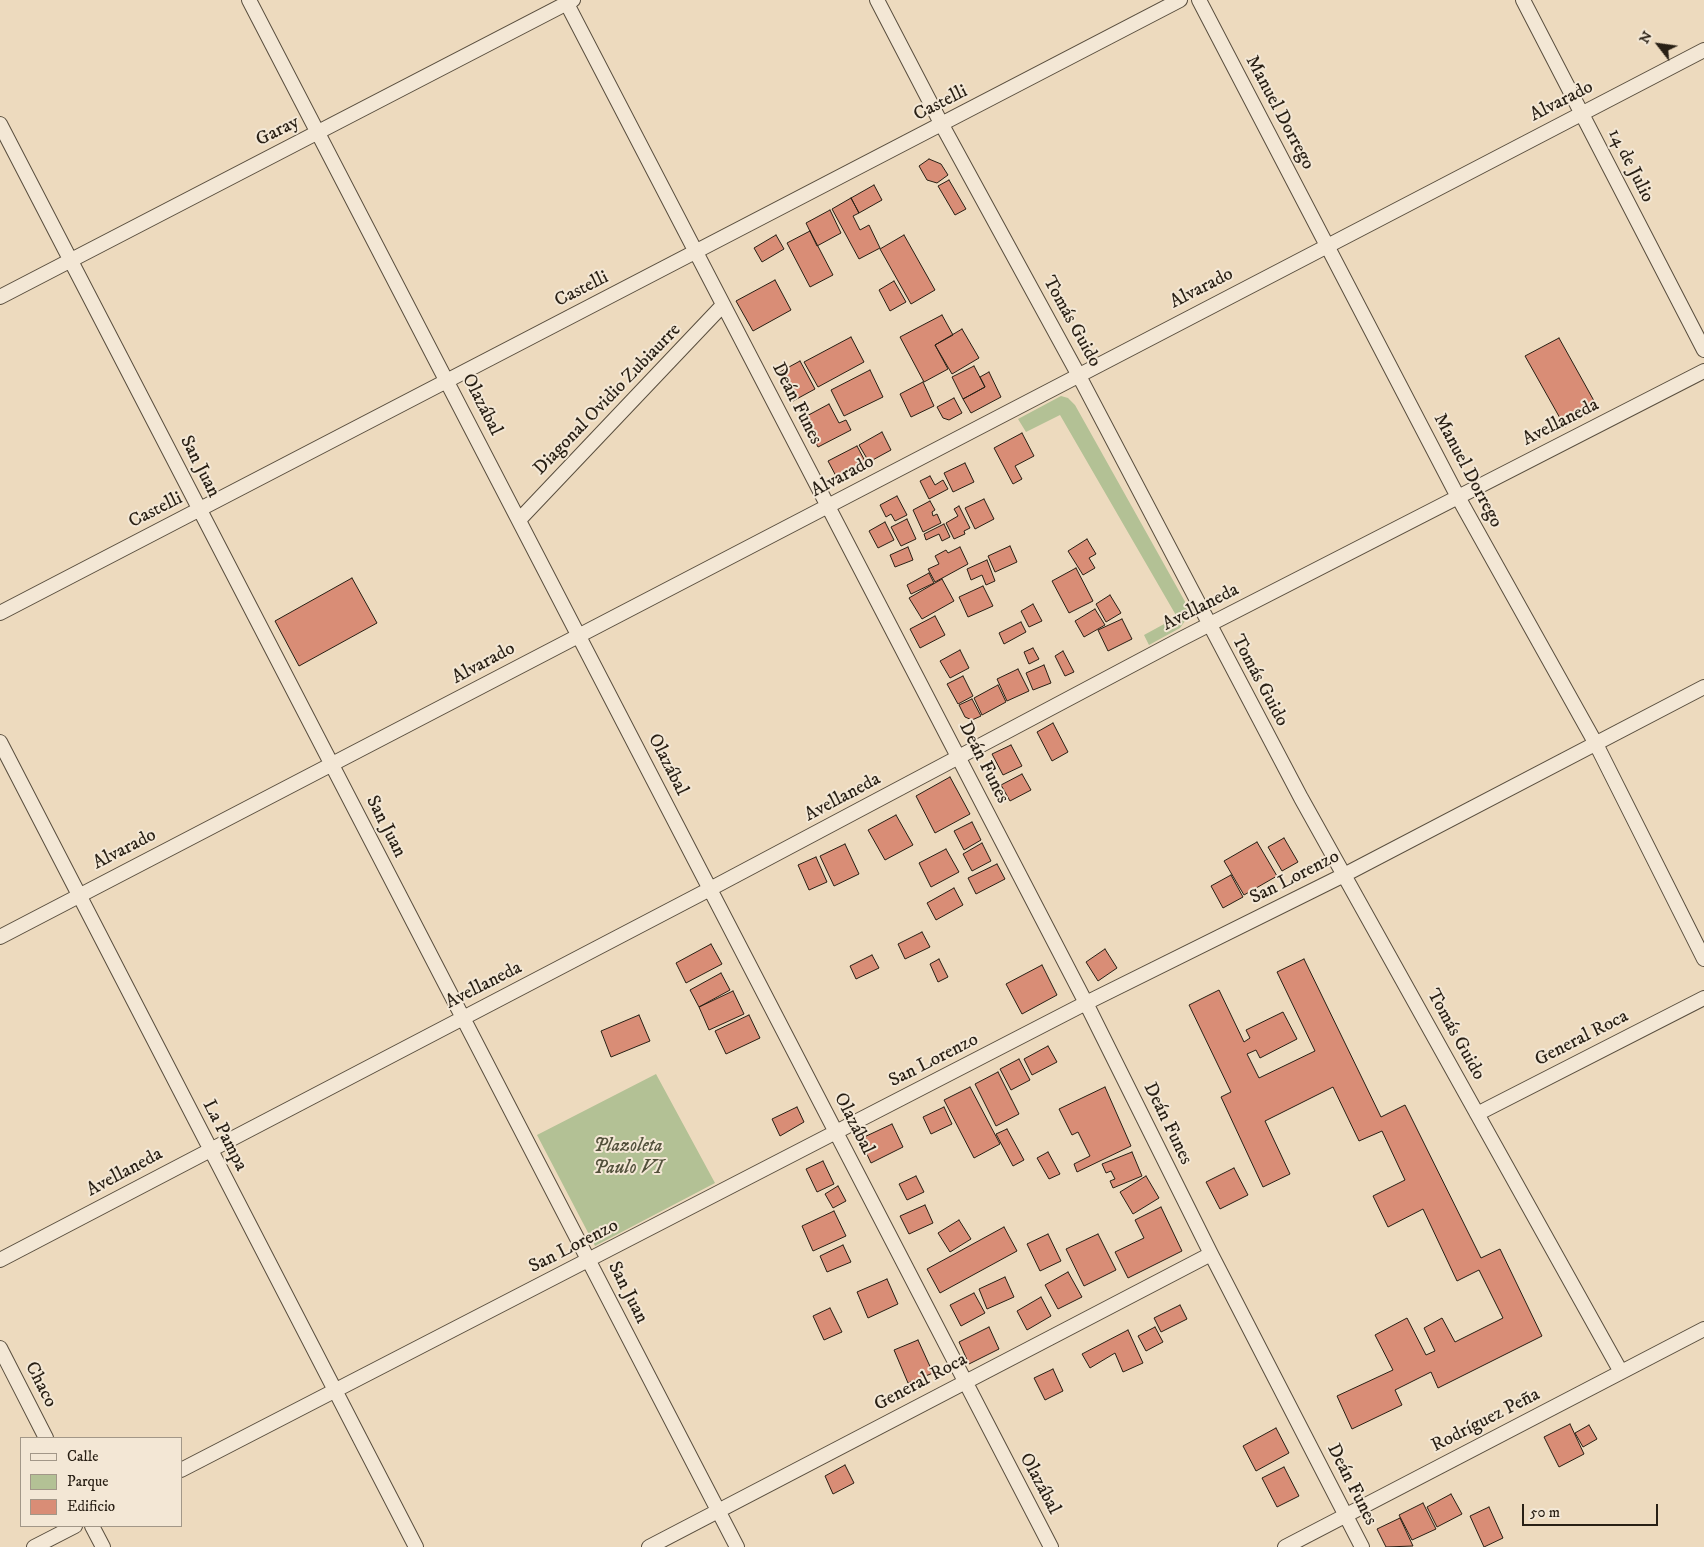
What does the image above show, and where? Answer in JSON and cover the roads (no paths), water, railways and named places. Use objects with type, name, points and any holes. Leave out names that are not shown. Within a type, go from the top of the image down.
[{"type":"street","name":"Olazábal","points":[[249,0],[1051,1547]]},
{"type":"street","name":"Tomás Guido","points":[[877,0],[942,125],[1078,374],[1300,798],[1621,1372]]},
{"type":"street","name":"Castelli","points":[[0,613],[1180,0]]},
{"type":"street","name":"Manuel Dorrego","points":[[1199,0],[1458,497],[1596,744],[1704,959]]},
{"type":"street","name":"14 de Julio","points":[[1523,0],[1704,350]]},
{"type":"street","name":"Garay","points":[[0,297],[568,1]]},
{"type":"street","name":"Deán Funes","points":[[568,1],[723,305],[1086,1003],[1211,1254],[1362,1547]]},
{"type":"street","name":"Alvarado","points":[[0,937],[1078,374],[1704,50]]},
{"type":"street","name":"San Juan","points":[[0,124],[737,1547]]},
{"type":"street","name":"Diagonal Ovidio Zubiaurre","points":[[519,520],[723,305]]},
{"type":"street","name":"Avellaneda","points":[[0,1260],[710,889],[1208,625],[1704,371]]},
{"type":"street","name":"San Lorenzo","points":[[182,1469],[1086,1003],[1344,875],[1704,687]]},
{"type":"street","name":"La Pampa","points":[[0,742],[416,1547]]},
{"type":"street","name":"General Roca","points":[[1477,1114],[1704,998]]},
{"type":"street","name":"General Roca","points":[[649,1547],[1211,1254]]},
{"type":"street","name":"Rodríguez Peña","points":[[1285,1547],[1704,1329]]},
{"type":"street","name":"Chaco","points":[[0,1348],[45,1437]]},
{"type":"street","points":[[34,1547],[73,1527]]},
{"type":"street","points":[[93,1527],[103,1547]]},
{"type":"park label","name":"Plazoleta Paulo VI","points":[[628,1158]]}]
